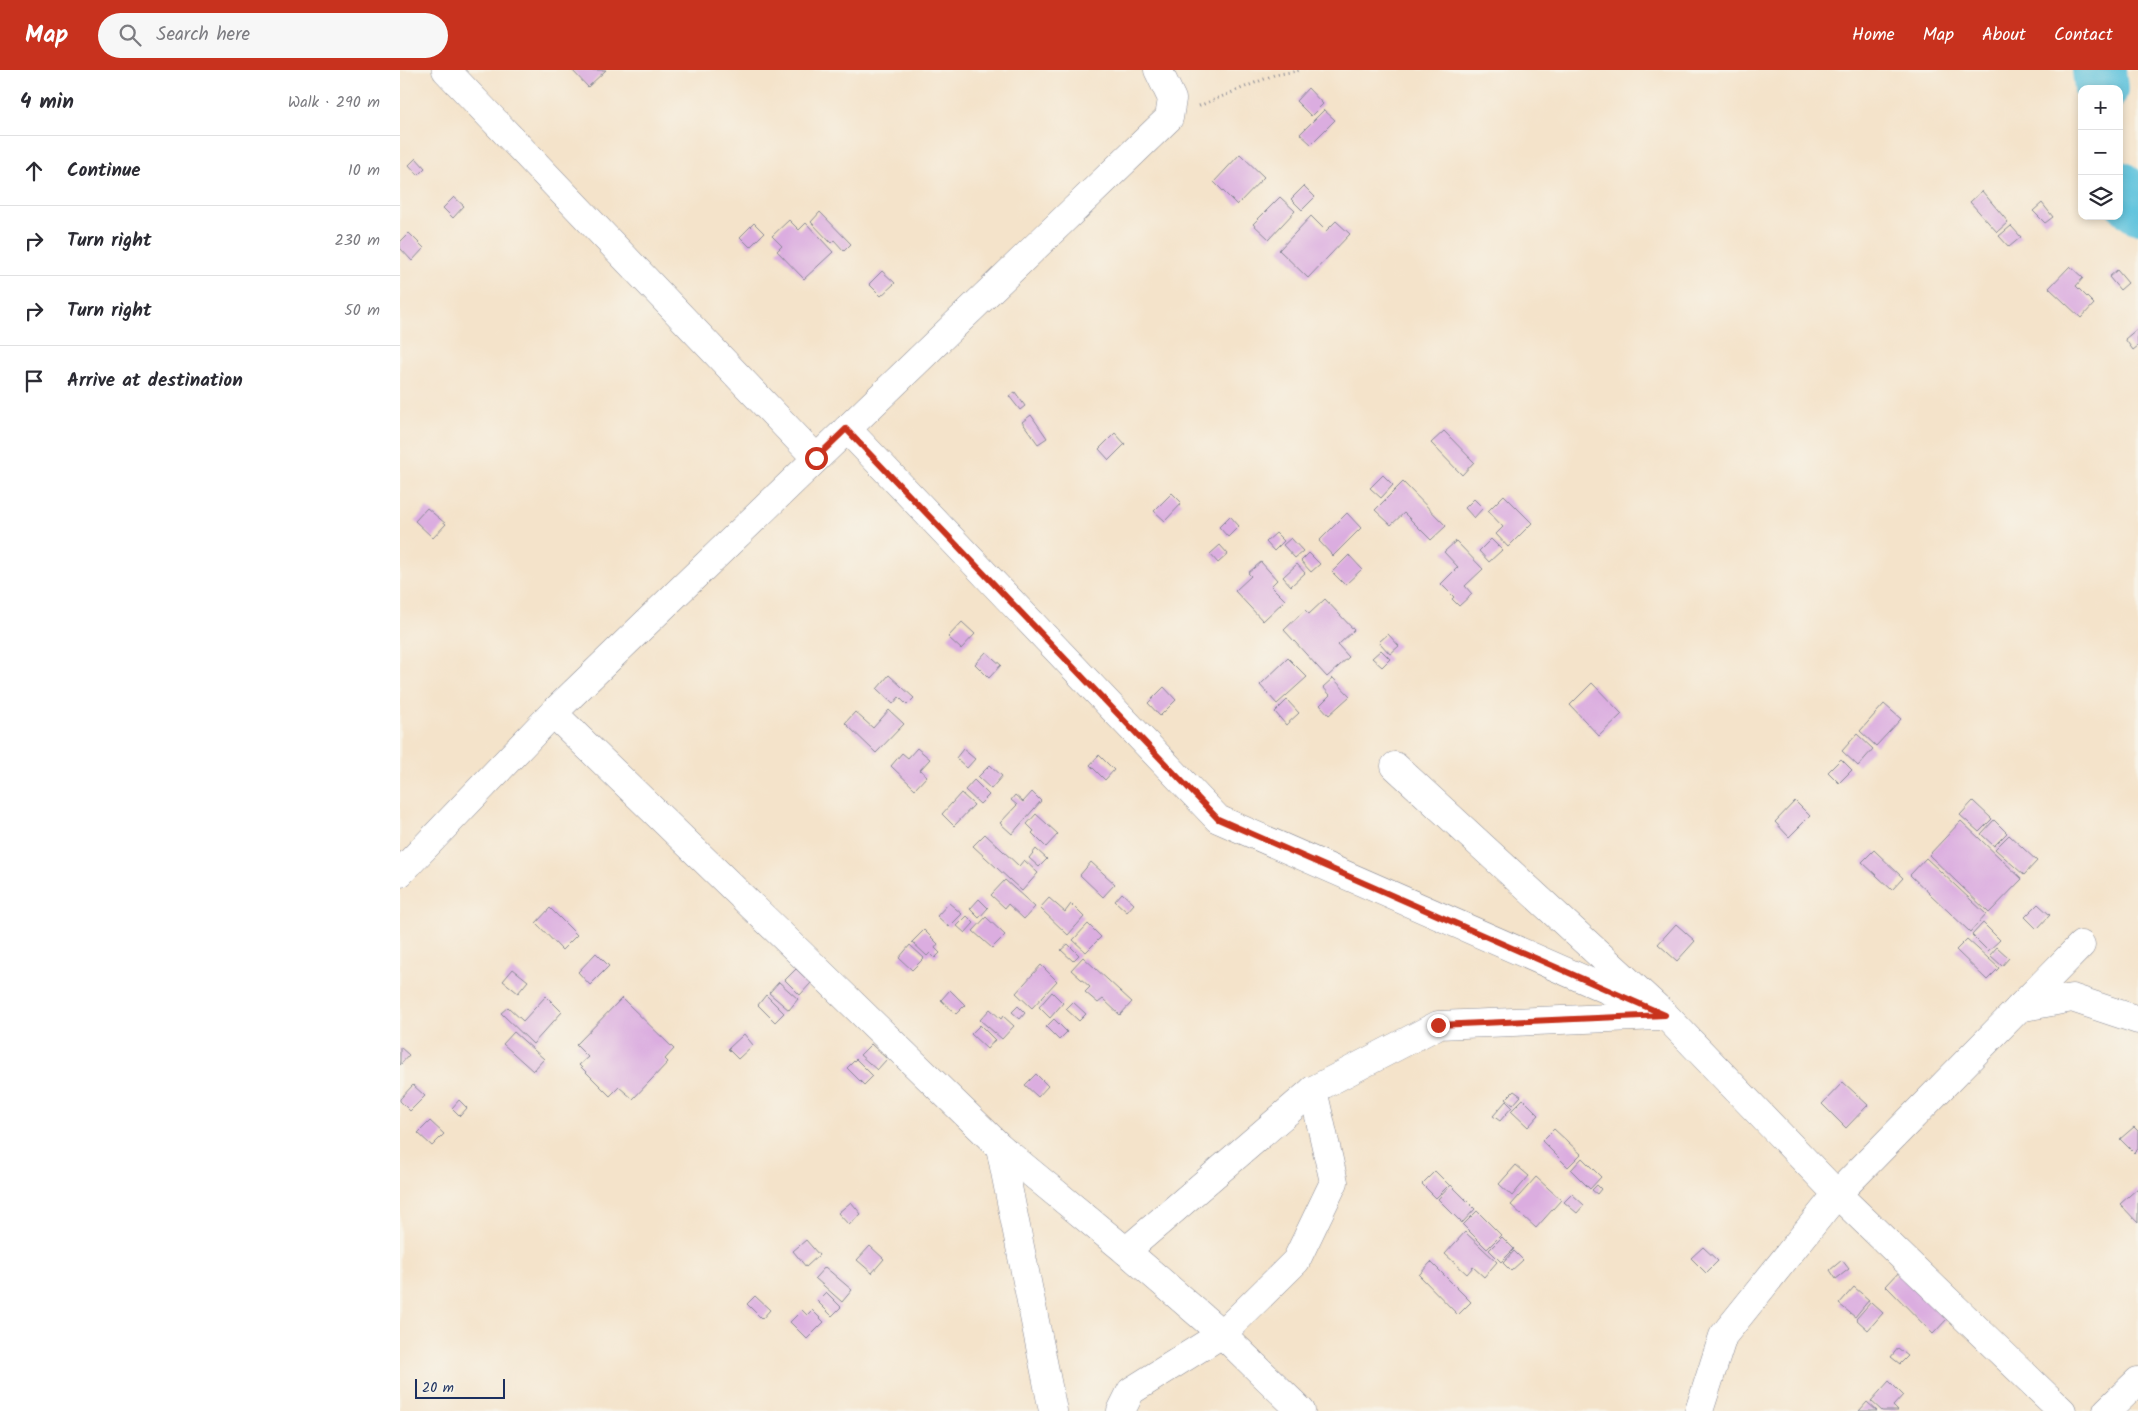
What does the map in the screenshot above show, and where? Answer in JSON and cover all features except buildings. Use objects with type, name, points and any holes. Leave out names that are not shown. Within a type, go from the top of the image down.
[{"type":"street","points":[[446,70],[816,458]]},
{"type":"street","points":[[400,873],[553,713],[1169,118],[1172,99],[1158,70]]},
{"type":"street","points":[[846,429],[1218,819],[1665,1015]]},
{"type":"street","points":[[553,713],[1000,1147],[1126,1251],[1222,1334],[1301,1411]]},
{"type":"street","points":[[1395,766],[1665,1015],[1837,1194],[2062,1411]]},
{"type":"street","points":[[1699,1411],[1723,1336],[1837,1194],[2081,945]]},
{"type":"street","points":[[2019,1008],[2072,998],[2138,1020]]},
{"type":"street","points":[[1126,1251],[1313,1090],[1438,1025],[1665,1015]]},
{"type":"street","points":[[1121,1411],[1131,1391],[1222,1334],[1296,1261],[1334,1182],[1313,1090]]},
{"type":"street","points":[[1000,1147],[1052,1411]]},
{"type":"street","points":[[2107,1411],[2138,1381]]},
{"type":"path","points":[[1169,118],[1274,76],[1302,70]]},
{"type":"waterway","points":[[2099,70],[2101,85]]},
{"type":"waterway","points":[[2123,192],[2138,207]]},
{"type":"route","points":[[816,458],[846,429],[1218,819],[1665,1015],[1438,1025]]}]
